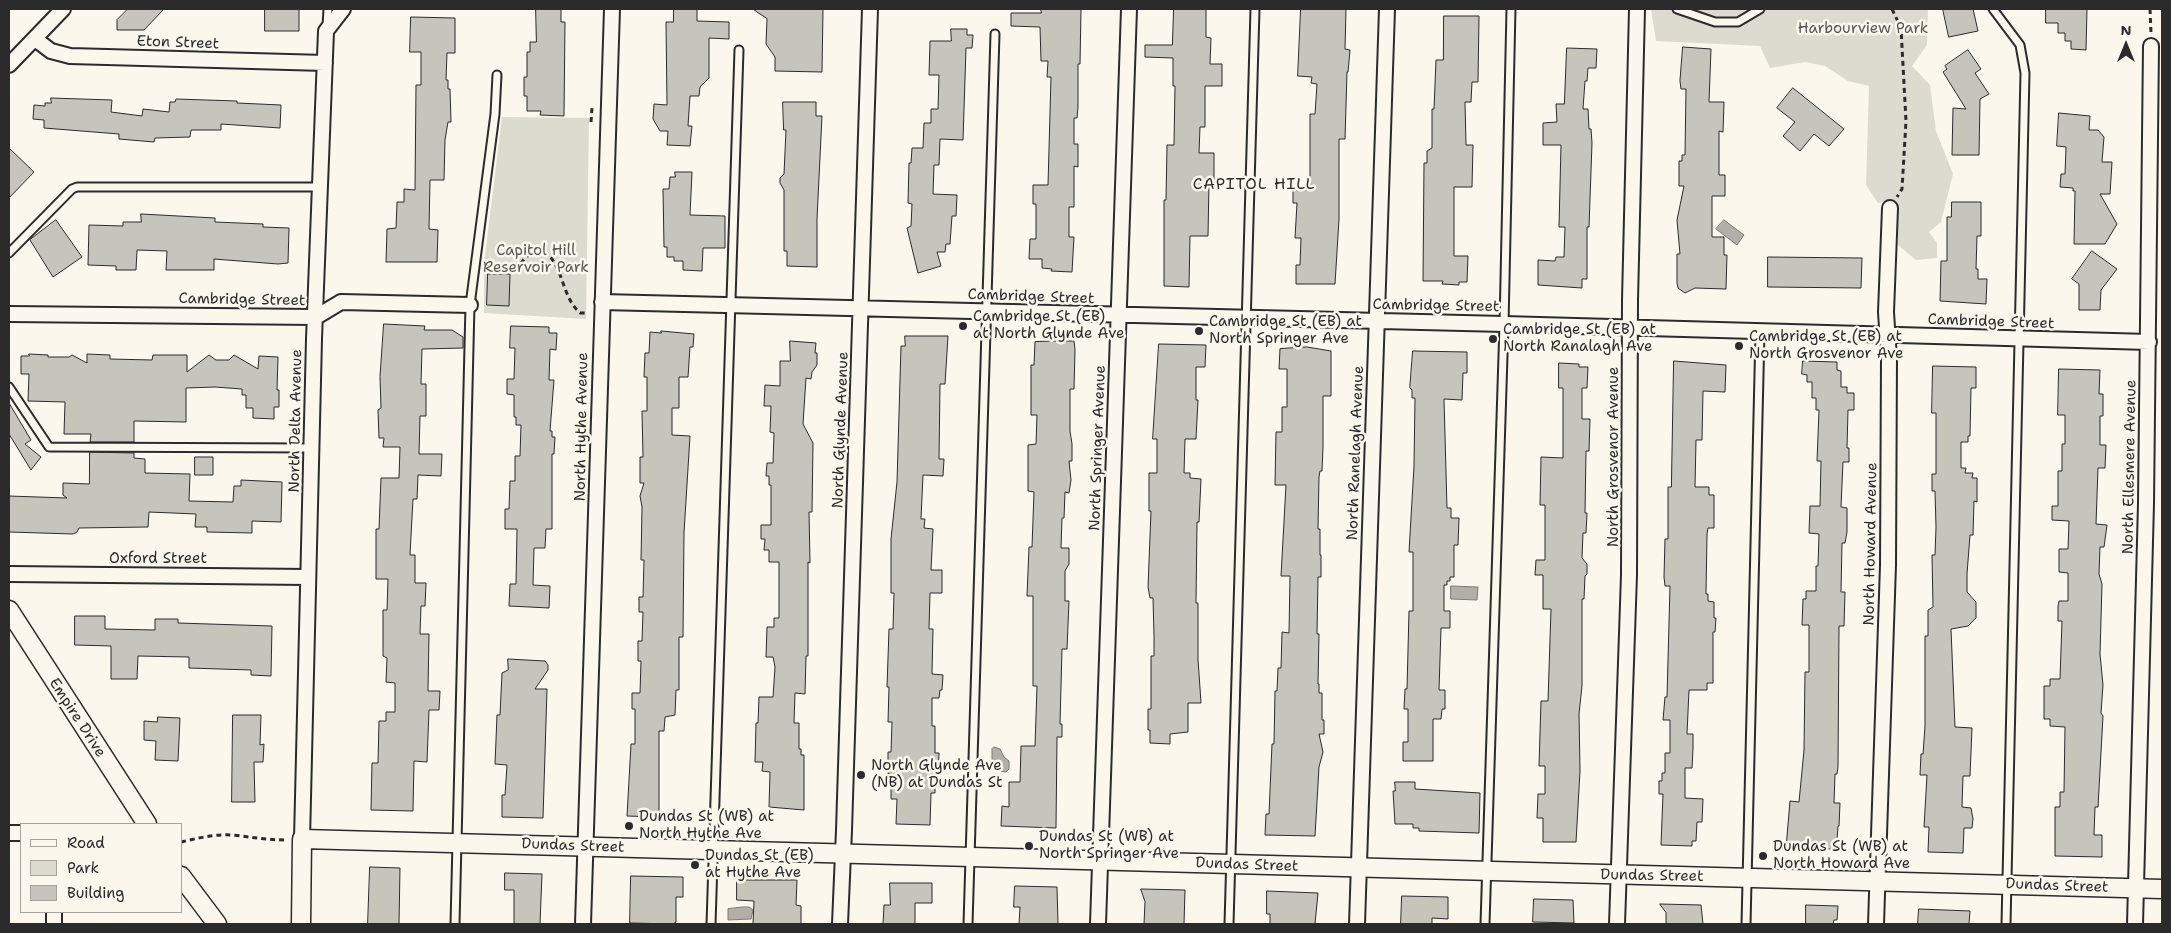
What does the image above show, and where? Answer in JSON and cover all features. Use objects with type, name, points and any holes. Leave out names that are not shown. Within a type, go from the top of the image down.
[{"type":"street","points":[[9,65],[63,9]]},
{"type":"street","points":[[326,31],[343,9]]},
{"type":"street","name":"North Hythe Avenue","points":[[583,924],[612,9]]},
{"type":"street","name":"North Glynde Avenue","points":[[840,924],[870,9]]},
{"type":"street","name":"North Springer Avenue","points":[[1098,924],[1129,9]]},
{"type":"street","name":"North Ranelagh Avenue","points":[[1357,924],[1387,9]]},
{"type":"street","name":"North Grosvenor Avenue","points":[[1616,924],[1629,575],[1630,328],[1637,9]]},
{"type":"street","name":"North Delta Avenue","points":[[302,839],[308,577],[326,31]]},
{"type":"street","name":"Eton Street","points":[[35,39],[51,51],[70,56],[325,63]]},
{"type":"street","name":"North Ellesmere Avenue","points":[[2135,924],[2148,342],[2151,46]]},
{"type":"street","name":"North Howard Avenue","points":[[1876,924],[1888,565],[1888,335],[1886,312],[1890,208]]},
{"type":"street","name":"Cambridge Street","points":[[9,314],[316,317],[341,302],[470,305]]},
{"type":"street","name":"Cambridge Street","points":[[602,302],[2148,342]]},
{"type":"street","name":"Oxford Street","points":[[9,574],[308,577]]},
{"type":"street","name":"Empire Drive","points":[[9,610],[146,823]]},
{"type":"street","points":[[301,924],[302,839]]},
{"type":"street","name":"Dundas Street","points":[[302,839],[2162,889]]},
{"type":"street","points":[[182,877],[217,924]]},
{"type":"lane","points":[[326,31],[328,9]]},
{"type":"lane","points":[[1229,924],[1248,319],[1255,9]]},
{"type":"lane","points":[[1485,924],[1504,324],[1511,9]]},
{"type":"lane","points":[[1677,9],[1715,22],[1738,22],[1760,9]]},
{"type":"lane","points":[[1993,9],[2020,45],[2025,73],[2006,924]]},
{"type":"lane","points":[[968,924],[995,34]]},
{"type":"lane","points":[[712,924],[739,50]]},
{"type":"lane","points":[[455,924],[470,305],[495,114],[497,75]]},
{"type":"lane","points":[[9,252],[77,187],[320,188]]},
{"type":"lane","points":[[1746,924],[1760,332]]},
{"type":"lane","points":[[9,387],[49,447],[312,448]]},
{"type":"path","points":[[1890,208],[1902,189],[1906,121],[1901,28],[1892,9]]},
{"type":"path","points":[[2150,9],[2151,46]]},
{"type":"path","points":[[482,267],[519,267],[527,255],[533,252],[547,253],[556,265],[574,308],[580,313],[588,314]]},
{"type":"path","points":[[182,842],[204,837],[231,835],[264,840],[302,839]]},
{"type":"green space","name":"Harbourview Park","points":[[1651,9],[1928,9],[1927,45],[1912,66],[1930,85],[1936,131],[1953,174],[1941,222],[1929,232],[1937,243],[1937,258],[1916,260],[1898,245],[1898,212],[1893,200],[1878,203],[1866,185],[1869,86],[1848,81],[1825,66],[1805,62],[1770,68],[1760,46],[1656,41]]},
{"type":"green space","name":"Capitol Hill Reservoir Park","points":[[502,117],[589,118],[586,319],[484,313],[484,264]]},
{"type":"shaded area","points":[[1724,220],[1744,235],[1737,245],[1716,229]]},
{"type":"shaded area","points":[[1451,586],[1478,587],[1477,600],[1451,599]]},
{"type":"shaded area","points":[[994,747],[1000,749],[1004,757],[1009,761],[1009,769],[1006,772],[996,771],[992,766],[992,749]]},
{"type":"shaded area","points":[[749,907],[753,910],[751,919],[728,920],[728,909]]},
{"type":"building","points":[[128,9],[164,9],[144,30],[117,30],[117,20]]},
{"type":"building","points":[[265,9],[299,9],[299,31],[265,31]]},
{"type":"building","points":[[536,9],[561,9],[561,22],[565,22],[564,116],[540,115],[541,111],[527,111],[527,96],[524,96],[524,77],[527,77],[527,52],[530,52],[530,42],[536,42]]},
{"type":"building","points":[[674,9],[697,9],[697,21],[729,22],[729,39],[709,38],[709,78],[700,87],[699,96],[690,96],[688,126],[692,126],[690,146],[667,145],[668,131],[660,131],[653,119],[654,104],[667,105],[666,22],[673,22]]},
{"type":"building","points":[[753,9],[823,9],[822,72],[775,71],[775,57],[766,44],[767,19]]},
{"type":"building","points":[[1041,9],[1081,9],[1078,107],[1077,118],[1074,118],[1074,144],[1078,144],[1078,167],[1074,166],[1074,207],[1069,207],[1069,237],[1074,237],[1072,272],[1051,271],[1052,269],[1042,268],[1042,259],[1029,259],[1030,239],[1036,239],[1036,204],[1033,204],[1033,185],[1048,185],[1051,77],[1047,77],[1048,61],[1041,61],[1040,27],[1011,26],[1011,13],[1041,13]]},
{"type":"building","points":[[1174,9],[1206,9],[1206,37],[1211,38],[1210,64],[1222,64],[1222,86],[1205,86],[1205,127],[1200,127],[1199,153],[1214,153],[1214,182],[1209,182],[1208,236],[1190,236],[1189,287],[1164,286],[1164,200],[1166,200],[1167,145],[1174,145],[1175,86],[1173,86],[1173,58],[1145,57],[1145,45],[1172,45]]},
{"type":"building","points":[[1301,9],[1346,9],[1345,49],[1350,50],[1347,72],[1345,139],[1339,139],[1339,219],[1335,284],[1296,284],[1296,265],[1300,265],[1301,238],[1295,238],[1297,203],[1293,203],[1293,190],[1310,190],[1310,114],[1315,114],[1317,84],[1311,83],[1312,77],[1298,76]]},
{"type":"building","points":[[1943,9],[1973,9],[1978,31],[1949,37]]},
{"type":"building","points":[[2046,9],[2087,9],[2086,50],[2071,49],[2071,41],[2065,41],[2065,33],[2058,33],[2058,23],[2046,23]]},
{"type":"building","points":[[1444,16],[1479,16],[1478,82],[1472,82],[1471,102],[1465,102],[1466,145],[1473,145],[1472,187],[1454,187],[1454,256],[1468,256],[1467,282],[1459,282],[1459,285],[1442,284],[1443,281],[1423,281],[1424,163],[1427,163],[1427,151],[1432,148],[1432,109],[1434,109],[1436,60],[1443,60]]},
{"type":"building","points":[[411,17],[455,18],[455,53],[447,53],[446,80],[448,80],[448,89],[450,89],[451,122],[448,122],[445,140],[444,180],[430,180],[429,229],[438,230],[437,262],[386,262],[387,229],[396,228],[397,202],[404,202],[404,189],[415,190],[416,85],[421,85],[421,52],[410,52]]},
{"type":"building","points":[[951,29],[967,29],[967,35],[973,35],[972,48],[966,48],[963,140],[940,139],[939,165],[934,165],[933,194],[957,195],[956,216],[952,216],[950,244],[946,244],[945,252],[937,252],[941,266],[918,273],[907,228],[911,226],[912,204],[908,203],[909,163],[911,163],[912,148],[923,148],[924,123],[931,123],[931,109],[938,109],[939,75],[929,75],[930,41],[951,41]]},
{"type":"building","points":[[1683,47],[1711,49],[1709,102],[1724,102],[1723,132],[1719,131],[1719,175],[1725,175],[1725,196],[1712,196],[1712,237],[1724,237],[1724,255],[1727,255],[1726,289],[1695,288],[1685,293],[1678,288],[1677,283],[1677,254],[1680,254],[1677,220],[1684,186],[1679,186],[1679,161],[1682,161],[1682,155],[1685,155],[1686,89],[1681,89],[1680,81]]},
{"type":"building","points":[[1567,48],[1597,49],[1596,68],[1588,68],[1583,109],[1588,109],[1592,143],[1589,227],[1587,227],[1587,279],[1582,279],[1582,288],[1538,285],[1538,260],[1555,261],[1556,257],[1564,257],[1565,227],[1559,227],[1561,145],[1543,145],[1543,123],[1557,122],[1556,104],[1564,104]]},
{"type":"building","points":[[1968,50],[1981,69],[1975,73],[1989,94],[1980,99],[1979,155],[1952,155],[1953,108],[1966,109],[1943,72],[1947,69],[1945,66]]},
{"type":"building","points":[[1793,88],[1844,129],[1829,146],[1814,134],[1800,151],[1783,136],[1795,122],[1777,108]]},
{"type":"building","points":[[51,98],[112,100],[111,112],[142,116],[143,109],[169,112],[170,102],[175,102],[176,99],[281,105],[280,128],[221,124],[221,130],[191,130],[190,137],[155,138],[154,142],[119,139],[119,134],[44,128],[44,120],[33,119],[34,105],[45,106],[45,103],[51,103]]},
{"type":"building","points":[[783,102],[816,102],[816,116],[822,116],[817,219],[817,267],[787,266],[787,251],[784,251],[784,190],[780,183],[780,178],[784,174],[786,130],[784,130]]},
{"type":"building","points":[[2059,113],[2090,116],[2089,130],[2098,130],[2104,137],[2102,162],[2112,162],[2110,194],[2100,194],[2117,224],[2105,244],[2074,244],[2075,191],[2073,191],[2073,188],[2060,187],[2061,174],[2065,174],[2066,147],[2057,146]]},
{"type":"building","points":[[9,148],[34,172],[9,198]]},
{"type":"building","points":[[675,172],[692,172],[690,215],[725,216],[725,248],[703,248],[702,271],[683,270],[683,261],[674,261],[674,257],[667,257],[667,247],[664,247],[663,189],[669,189],[670,177],[675,177]]},
{"type":"building","points":[[1952,202],[1981,202],[1981,236],[1977,236],[1976,269],[1978,269],[1978,279],[1987,279],[1986,304],[1940,301],[1941,261],[1947,261],[1947,217],[1951,217]]},
{"type":"building","points":[[141,214],[215,218],[215,222],[263,224],[263,227],[289,228],[288,263],[278,264],[214,259],[214,270],[166,270],[167,251],[137,250],[136,270],[116,270],[116,266],[88,265],[89,225],[123,226],[123,222],[141,222]]},
{"type":"building","points":[[56,220],[82,257],[53,277],[30,240]]},
{"type":"building","points":[[2092,251],[2117,269],[2101,290],[2100,310],[2079,310],[2079,284],[2072,279]]},
{"type":"building","points":[[1768,257],[1862,258],[1861,288],[1768,287]]},
{"type":"building","points":[[488,274],[510,274],[509,306],[487,305]]},
{"type":"building","points":[[384,324],[425,326],[424,330],[452,330],[463,337],[463,348],[422,349],[421,384],[426,384],[426,416],[420,416],[419,454],[442,454],[441,476],[418,475],[417,499],[413,499],[410,555],[415,555],[415,583],[426,583],[425,606],[421,606],[420,634],[429,634],[428,691],[440,691],[439,710],[429,710],[427,762],[414,761],[413,811],[371,810],[372,763],[378,763],[379,721],[386,721],[386,712],[395,712],[395,683],[386,682],[387,658],[383,656],[383,610],[387,610],[388,579],[376,579],[376,529],[379,529],[381,478],[399,478],[400,447],[383,447],[384,438],[379,438],[378,410],[381,408],[380,377]]},
{"type":"building","points":[[511,326],[549,327],[549,333],[557,333],[556,350],[550,349],[549,380],[554,380],[550,431],[552,431],[552,437],[555,437],[554,454],[552,454],[552,529],[546,529],[545,548],[534,548],[533,585],[550,586],[549,608],[509,606],[510,584],[516,584],[517,529],[505,529],[505,509],[509,509],[510,481],[515,481],[515,456],[520,456],[521,425],[516,425],[516,417],[514,417],[514,395],[507,394],[507,379],[514,379],[515,348],[510,348]]},
{"type":"building","points":[[661,331],[694,334],[693,347],[690,347],[688,377],[679,377],[679,408],[672,408],[672,435],[690,436],[684,533],[683,637],[679,637],[679,690],[676,690],[675,715],[665,717],[664,731],[659,731],[659,817],[627,816],[631,744],[635,744],[635,709],[632,709],[632,693],[640,693],[641,661],[638,661],[638,641],[642,641],[643,612],[639,612],[639,597],[643,597],[644,560],[641,560],[642,507],[640,496],[644,483],[640,483],[640,457],[643,457],[642,411],[647,411],[647,377],[644,377],[645,353],[649,353],[650,332],[661,333]]},
{"type":"building","points":[[905,336],[948,336],[945,384],[940,384],[939,459],[944,459],[943,476],[923,475],[921,519],[925,519],[924,528],[933,529],[931,570],[942,570],[942,593],[930,593],[929,629],[933,629],[932,674],[943,675],[942,690],[940,690],[939,698],[932,698],[932,726],[935,726],[935,753],[939,753],[938,775],[935,775],[935,793],[931,793],[930,825],[896,824],[897,799],[891,799],[891,774],[888,774],[888,752],[891,752],[892,722],[888,722],[889,687],[887,687],[889,629],[893,629],[894,593],[891,593],[891,539],[897,482],[901,346],[905,346]]},
{"type":"building","points":[[790,341],[816,343],[815,353],[817,353],[817,365],[812,372],[811,379],[806,378],[803,424],[813,443],[812,512],[809,512],[808,656],[806,656],[805,694],[795,693],[794,723],[799,723],[799,749],[801,749],[801,755],[804,755],[804,810],[769,807],[770,772],[762,771],[763,762],[755,762],[759,697],[773,697],[775,667],[773,657],[766,657],[767,627],[774,627],[774,618],[779,618],[779,562],[769,562],[769,550],[764,550],[765,539],[761,539],[761,525],[771,525],[771,485],[769,485],[769,476],[766,476],[767,463],[773,463],[774,433],[770,432],[771,406],[764,406],[765,385],[780,386],[780,361],[790,361]]},
{"type":"building","points":[[1074,341],[1075,350],[1074,389],[1070,389],[1072,461],[1069,461],[1071,480],[1069,493],[1065,492],[1064,518],[1062,518],[1061,548],[1069,548],[1069,564],[1065,571],[1065,601],[1069,601],[1067,649],[1062,649],[1060,724],[1062,724],[1062,737],[1057,737],[1056,828],[1001,826],[1002,806],[1009,807],[1009,782],[1020,782],[1021,746],[1035,746],[1037,686],[1033,686],[1033,596],[1027,596],[1029,547],[1032,547],[1034,492],[1028,491],[1028,445],[1036,444],[1037,415],[1031,415],[1031,365],[1034,365],[1035,342]]},
{"type":"building","points":[[1159,344],[1206,345],[1205,367],[1196,367],[1196,400],[1198,400],[1196,439],[1185,439],[1184,473],[1190,473],[1190,478],[1201,479],[1199,522],[1197,522],[1196,603],[1198,603],[1198,659],[1201,703],[1188,703],[1188,732],[1170,734],[1170,744],[1150,743],[1150,730],[1148,730],[1148,709],[1151,709],[1151,656],[1154,656],[1153,598],[1150,598],[1148,587],[1151,511],[1149,511],[1149,473],[1157,473],[1157,439],[1153,439]]},
{"type":"building","points":[[1307,347],[1331,351],[1331,396],[1323,396],[1322,471],[1320,471],[1319,477],[1318,529],[1320,529],[1321,577],[1318,577],[1317,634],[1319,634],[1318,684],[1319,693],[1322,693],[1322,720],[1324,720],[1324,734],[1319,734],[1323,752],[1319,767],[1315,836],[1265,835],[1266,814],[1269,814],[1272,744],[1274,744],[1275,691],[1277,691],[1278,668],[1281,668],[1282,632],[1289,633],[1290,576],[1281,576],[1286,485],[1275,485],[1276,432],[1282,432],[1282,407],[1287,407],[1287,369],[1279,369],[1280,349]]},
{"type":"building","points":[[1413,351],[1467,352],[1467,373],[1463,373],[1462,400],[1444,399],[1447,508],[1451,508],[1451,518],[1459,518],[1458,545],[1454,545],[1454,577],[1450,577],[1447,585],[1444,585],[1444,611],[1450,611],[1450,628],[1441,628],[1439,690],[1445,690],[1445,709],[1442,709],[1441,719],[1433,719],[1433,761],[1403,761],[1403,742],[1408,742],[1408,709],[1404,709],[1405,689],[1407,689],[1409,611],[1413,611],[1413,552],[1409,552],[1414,466],[1415,398],[1412,398],[1412,390],[1410,388]]},
{"type":"building","points":[[29,354],[48,355],[48,357],[69,357],[72,355],[87,363],[87,354],[110,355],[110,359],[152,360],[153,355],[187,355],[187,372],[209,355],[216,360],[229,360],[234,355],[258,369],[259,356],[278,357],[277,390],[279,390],[279,407],[274,407],[274,419],[253,418],[253,408],[246,408],[246,395],[242,395],[242,389],[215,387],[186,388],[186,422],[134,421],[134,442],[90,442],[91,434],[64,434],[65,402],[28,401],[29,374],[21,374],[21,356],[29,356]]},
{"type":"building","points":[[1674,361],[1726,365],[1725,392],[1703,391],[1702,440],[1696,440],[1695,487],[1709,487],[1709,495],[1714,495],[1714,528],[1708,528],[1707,534],[1706,594],[1708,594],[1708,601],[1714,602],[1714,618],[1716,618],[1715,632],[1713,632],[1713,683],[1707,683],[1707,690],[1689,690],[1687,734],[1693,734],[1693,749],[1692,768],[1685,768],[1685,798],[1703,799],[1702,822],[1697,822],[1696,841],[1692,841],[1692,846],[1661,845],[1663,794],[1659,794],[1659,781],[1662,781],[1662,773],[1665,773],[1665,753],[1670,753],[1670,720],[1663,720],[1665,697],[1667,697],[1670,586],[1665,586],[1664,577],[1665,539],[1668,539],[1668,487],[1671,487]]},
{"type":"building","points":[[1803,361],[1837,362],[1837,370],[1841,371],[1841,387],[1847,387],[1847,393],[1854,393],[1854,410],[1848,410],[1847,448],[1849,448],[1849,462],[1843,462],[1841,507],[1847,508],[1847,532],[1845,543],[1842,543],[1841,592],[1845,592],[1844,626],[1839,626],[1838,767],[1837,774],[1835,774],[1834,803],[1840,803],[1839,826],[1834,849],[1786,848],[1790,801],[1799,802],[1804,750],[1805,672],[1809,672],[1809,625],[1802,625],[1803,599],[1806,599],[1806,591],[1816,591],[1816,566],[1818,566],[1819,534],[1809,533],[1810,506],[1820,506],[1821,461],[1817,461],[1819,410],[1816,410],[1816,398],[1812,398],[1812,382],[1807,382],[1807,375],[1802,374]]},
{"type":"building","points":[[1559,363],[1579,364],[1579,367],[1588,367],[1587,388],[1582,388],[1582,419],[1590,419],[1589,451],[1586,451],[1586,533],[1583,533],[1582,558],[1587,564],[1587,574],[1585,576],[1584,599],[1582,599],[1582,686],[1579,714],[1580,771],[1576,842],[1543,842],[1543,818],[1537,818],[1538,794],[1545,794],[1545,766],[1539,766],[1541,701],[1548,701],[1551,609],[1543,609],[1543,575],[1535,575],[1536,560],[1545,560],[1545,505],[1540,505],[1541,457],[1563,458],[1563,388],[1559,388]]},
{"type":"building","points":[[1933,366],[1976,367],[1976,388],[1971,388],[1970,436],[1968,436],[1968,442],[1961,442],[1961,468],[1966,468],[1965,473],[1973,473],[1972,478],[1977,478],[1977,502],[1974,501],[1973,535],[1970,535],[1967,574],[1967,592],[1976,602],[1976,618],[1968,626],[1951,629],[1955,727],[1972,728],[1970,776],[1963,776],[1962,807],[1971,808],[1973,819],[1972,828],[1964,828],[1963,853],[1928,852],[1929,827],[1924,827],[1927,775],[1920,775],[1925,726],[1925,636],[1928,636],[1928,610],[1933,607],[1932,555],[1935,555],[1936,527],[1935,491],[1932,491],[1932,474],[1936,474],[1936,413],[1932,413]]},
{"type":"building","points":[[2059,369],[2100,370],[2099,394],[2103,394],[2103,416],[2100,416],[2100,445],[2106,445],[2105,468],[2098,468],[2096,524],[2107,525],[2104,547],[2100,547],[2099,574],[2102,584],[2100,654],[2103,685],[2101,713],[2103,716],[2098,807],[2095,807],[2094,835],[2102,835],[2102,857],[2055,856],[2055,807],[2060,807],[2060,792],[2064,792],[2065,727],[2050,726],[2050,719],[2044,719],[2044,686],[2050,686],[2050,679],[2060,679],[2062,621],[2058,621],[2058,606],[2059,601],[2068,601],[2068,573],[2059,572],[2059,549],[2068,549],[2069,521],[2052,520],[2052,506],[2058,506],[2058,471],[2062,471],[2062,444],[2065,444],[2065,415],[2058,415]]},
{"type":"building","points":[[9,403],[31,440],[25,444],[41,457],[31,470],[9,434]]},
{"type":"building","points":[[90,452],[134,453],[134,458],[145,459],[145,473],[190,474],[189,501],[233,502],[234,486],[241,486],[241,480],[282,482],[281,522],[252,521],[252,533],[207,532],[207,527],[195,527],[196,514],[149,512],[148,527],[79,528],[73,534],[9,532],[9,496],[67,498],[63,495],[63,483],[89,484]]},
{"type":"building","points":[[195,457],[213,457],[213,475],[195,475]]},
{"type":"building","points":[[75,616],[105,616],[105,629],[155,630],[155,619],[178,619],[178,623],[272,626],[271,676],[251,675],[251,670],[189,668],[189,657],[138,656],[137,679],[111,679],[111,646],[75,645]]},
{"type":"building","points":[[508,659],[545,661],[548,665],[548,670],[535,689],[547,689],[543,818],[502,817],[502,795],[505,795],[507,765],[495,764],[497,715],[500,715],[502,673],[508,670]]},
{"type":"building","points":[[233,715],[261,715],[260,745],[264,744],[263,762],[254,762],[255,802],[232,802]]},
{"type":"building","points":[[158,717],[180,718],[178,761],[155,760],[156,741],[144,740],[144,721],[157,722]]},
{"type":"building","points":[[1395,782],[1415,782],[1415,789],[1480,793],[1479,833],[1419,831],[1419,828],[1413,828],[1413,824],[1395,824],[1393,791],[1395,791]]},
{"type":"building","points":[[370,867],[400,868],[399,924],[368,924]]},
{"type":"building","points":[[505,873],[542,874],[540,924],[514,924],[514,890],[505,890]]},
{"type":"building","points":[[631,876],[683,877],[683,897],[676,897],[676,922],[673,924],[630,923]]},
{"type":"building","points":[[737,880],[797,880],[796,905],[801,906],[801,924],[753,924],[754,901],[737,900]]},
{"type":"building","points":[[890,883],[932,883],[932,903],[915,903],[915,924],[883,924],[884,905],[890,905]]},
{"type":"building","points":[[1015,886],[1057,887],[1058,924],[1019,924],[1020,907],[1014,907]]},
{"type":"building","points":[[1141,889],[1185,890],[1184,924],[1144,924],[1145,902]]},
{"type":"building","points":[[1267,891],[1318,893],[1315,924],[1270,924],[1270,914],[1267,914]]},
{"type":"building","points":[[1402,896],[1448,897],[1448,919],[1432,918],[1432,924],[1401,924]]},
{"type":"building","points":[[1534,899],[1573,900],[1574,923],[1533,922]]},
{"type":"building","points":[[1660,904],[1701,905],[1703,924],[1666,924],[1666,913]]},
{"type":"building","points":[[1806,905],[1838,906],[1837,920],[1834,920],[1833,924],[1806,924]]},
{"type":"building","points":[[1919,909],[1970,911],[1969,924],[1918,924]]},
{"type":"place","name":"Cambridge St (EB) at North Glynde Ave","points":[[963,326]]},
{"type":"place","name":"Cambridge St (EB) at North Springer Ave","points":[[1199,331]]},
{"type":"place","name":"Cambridge St (EB) at North Ranalagh Ave","points":[[1493,339]]},
{"type":"place","name":"Cambridge St (EB) at North Grosvenor Ave","points":[[1739,346]]},
{"type":"place","name":"North Glynde Ave (NB) at Dundas St","points":[[861,775]]},
{"type":"place","name":"Dundas St (WB) at North Hythe Ave","points":[[629,826]]},
{"type":"place","name":"Dundas St (WB) at North Springer Ave","points":[[1029,846]]},
{"type":"place","name":"Dundas St (WB) at North Howard Ave","points":[[1763,856]]},
{"type":"place","name":"Dundas St (EB) at Hythe Ave","points":[[695,865]]},
{"type":"district","name":"CAPITOL HILL","points":[[1254,185]]}]
